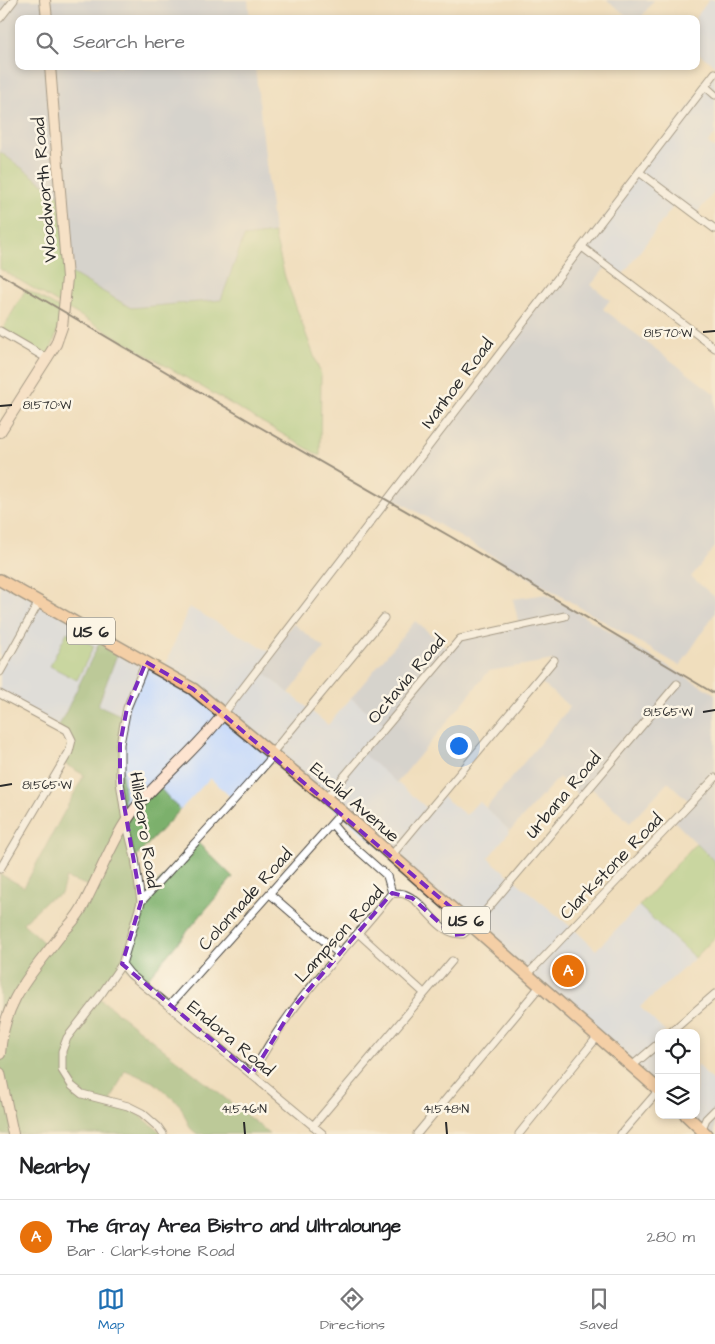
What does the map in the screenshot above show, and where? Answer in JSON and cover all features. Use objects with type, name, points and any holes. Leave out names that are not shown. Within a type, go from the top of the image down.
[{"type":"main road","name":"Euclid Avenue","points":[[0,580],[193,689],[326,798],[655,1086]]},
{"type":"main road","points":[[690,1119],[702,1133]]},
{"type":"street","points":[[0,18],[14,0]]},
{"type":"street","points":[[45,0],[47,15]]},
{"type":"street","name":"Woodworth Road","points":[[0,432],[48,359],[59,336],[64,311],[67,278],[50,70]]},
{"type":"street","name":"Ivanhoe Road","points":[[224,713],[715,73]]},
{"type":"street","points":[[705,86],[715,95]]},
{"type":"street","points":[[639,172],[715,229]]},
{"type":"street","points":[[582,247],[715,348]]},
{"type":"street","points":[[0,331],[48,359]]},
{"type":"street","points":[[0,672],[39,602]]},
{"type":"street","name":"Octavia Road","points":[[326,798],[460,638],[565,616]]},
{"type":"street","points":[[141,902],[235,801],[384,618]]},
{"type":"street","points":[[391,856],[554,660]]},
{"type":"street","name":"Hillsboro Road","points":[[146,662],[127,708],[120,744],[120,782],[135,858],[141,902],[122,964],[67,1038],[62,1051],[62,1070],[72,1086],[82,1094],[115,1102],[142,1113],[163,1134]]},
{"type":"street","name":"Urbana Road","points":[[473,926],[676,684]]},
{"type":"street","points":[[0,694],[67,730],[72,740],[70,752],[0,870]]},
{"type":"street","points":[[0,1054],[1,1035],[9,1008],[17,994],[81,910],[126,820],[138,805],[209,734],[224,713]]},
{"type":"street","name":"Clarkstone Road","points":[[528,974],[715,778]]},
{"type":"street","name":"Colonnade Road","points":[[169,1006],[342,812]]},
{"type":"street","points":[[332,824],[342,836],[387,876],[392,893]]},
{"type":"street","name":"Lampson Road","points":[[252,1074],[268,1043],[293,1008],[338,953],[358,934],[392,893],[403,894],[412,898],[443,928],[453,934],[462,934],[473,926]]},
{"type":"street","points":[[270,894],[338,953]]},
{"type":"street","points":[[358,934],[424,993]]},
{"type":"street","points":[[313,1126],[452,961]]},
{"type":"street","name":"Endora Road","points":[[122,964],[130,974],[323,1134]]},
{"type":"street","points":[[416,1134],[541,985]]},
{"type":"street","points":[[675,1029],[715,994]]},
{"type":"street","points":[[519,1134],[598,1036]]},
{"type":"street","points":[[632,1066],[655,1046]]},
{"type":"street","points":[[0,1074],[13,1134]]},
{"type":"street","points":[[621,1134],[655,1095]]},
{"type":"street","points":[[702,1133],[706,1119],[715,1110]]},
{"type":"highlighted area","points":[[146,662],[193,689],[473,926],[463,934],[453,935],[412,898],[392,893],[293,1008],[252,1074],[122,964],[141,902],[120,782],[120,744],[127,708]]},
{"type":"shaded area","points":[[0,0],[248,0],[250,15],[15,15],[15,70],[255,70],[274,233],[244,237],[221,300],[131,308],[66,270],[60,196],[0,152]]},
{"type":"shaded area","points":[[607,0],[654,0],[643,15],[626,15]]},
{"type":"shaded area","points":[[715,0],[715,66],[700,54],[700,15],[698,15],[708,1]]},
{"type":"shaded area","points":[[715,73],[715,134],[708,143],[715,148],[715,191],[696,214],[677,201],[621,277],[582,247]]},
{"type":"shaded area","points":[[582,247],[607,266],[591,285],[610,300],[603,309],[715,394],[715,547],[691,577],[715,597],[715,613],[680,666],[390,496]]},
{"type":"shaded area","points":[[0,580],[102,637],[59,726],[0,694]]},
{"type":"shaded area","points":[[546,594],[715,694],[715,862],[674,821],[691,803],[668,782],[630,823],[590,787],[581,797],[559,777],[510,831],[486,808],[570,707],[538,680],[553,660],[489,671],[397,783],[363,754],[386,726],[351,698],[415,621],[450,650],[460,639],[519,625],[513,599]]},
{"type":"shaded area","points":[[189,607],[270,652],[259,668],[328,725],[351,698],[386,726],[364,754],[429,810],[442,796],[466,815],[479,801],[510,831],[488,858],[596,950],[639,906],[695,958],[640,1007],[662,1029],[655,1029],[655,1087],[273,756],[235,801],[210,778],[180,810],[157,786],[126,821],[98,706],[120,647],[163,671]]},
{"type":"shaded area","points":[[293,623],[324,648],[289,693],[258,668]]},
{"type":"shaded area","points":[[700,1068],[715,1083],[715,1110],[701,1130],[690,1119],[700,1119]]},
{"type":"shaded area","points":[[715,1110],[715,1134],[706,1134],[706,1119]]},
{"type":"green space","points":[[0,152],[60,196],[66,270],[131,308],[221,300],[244,237],[274,233],[285,277],[321,375],[320,456],[0,269]]},
{"type":"green space","points":[[26,289],[64,311],[48,359],[1,332]]},
{"type":"green space","points":[[67,632],[94,646],[77,680],[50,666]]},
{"type":"green space","points":[[102,637],[120,647],[98,705],[125,717],[120,744],[126,820],[157,785],[180,810],[135,858],[141,901],[196,841],[233,877],[143,984],[122,964],[99,998],[270,1134],[197,1134],[190,1128],[180,1105],[155,1083],[125,1070],[111,1101],[128,1106],[163,1134],[0,1134],[0,874],[24,887],[84,775],[63,763],[72,740],[59,726]],"holes":[[[66,878],[92,887],[50,949],[23,923],[47,900],[61,894]]]},
{"type":"green space","points":[[696,843],[715,862],[715,937],[695,958],[639,906]]},
{"type":"railway","points":[[0,274],[453,538],[715,694]]},
{"type":"place","name":"The Gray Area Bistro and Ultralounge","points":[[568,971]]}]
